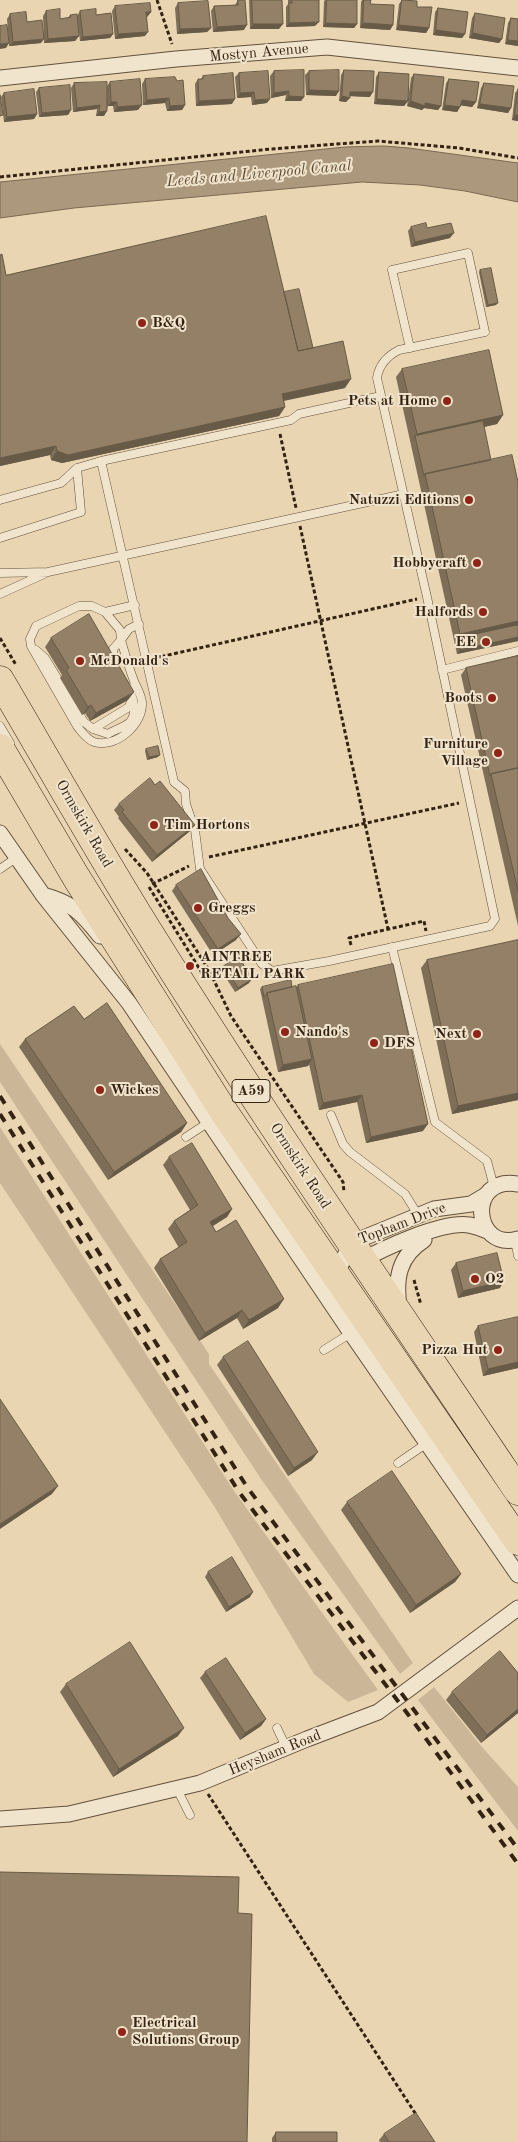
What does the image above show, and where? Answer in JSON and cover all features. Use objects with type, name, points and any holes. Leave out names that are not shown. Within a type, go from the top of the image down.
[{"type":"highway","name":"Ormskirk Road","points":[[9,675],[146,927],[357,1252],[518,1491]]},
{"type":"highway","name":"Ormskirk Road","points":[[5,757],[76,877],[224,1112],[518,1540]]},
{"type":"street","name":"Mostyn Avenue","points":[[0,78],[176,59],[327,47],[518,68]]},
{"type":"street","points":[[0,833],[42,895],[129,1003],[351,1333],[518,1575]]},
{"type":"street","points":[[42,895],[64,901],[79,912],[168,1024]]},
{"type":"street","name":"Topham Drive","points":[[336,1275],[357,1252],[418,1215],[450,1205],[471,1204],[502,1184],[518,1184]]},
{"type":"street","points":[[488,1231],[480,1213],[490,1191]]},
{"type":"street","name":"Topham Drive","points":[[357,1252],[382,1250],[447,1226],[469,1225],[488,1231],[500,1239],[517,1240]]},
{"type":"street","name":"Topham Drive","points":[[402,1318],[397,1284],[399,1272],[405,1259],[409,1251],[420,1242],[447,1226]]},
{"type":"street","name":"Heysham Road","points":[[0,1819],[69,1814],[200,1783],[378,1712],[518,1608]]},
{"type":"lane","points":[[101,461],[121,556],[135,605],[174,782],[185,791],[186,804],[196,830],[199,865],[267,970],[277,972],[288,970],[490,926],[494,922],[495,916],[427,597],[377,378],[382,364],[393,353],[485,332],[468,253],[392,270],[410,348]]},
{"type":"lane","points":[[0,500],[61,483],[77,468],[101,461],[291,420],[299,414],[381,396]]},
{"type":"lane","points":[[0,538],[81,512],[77,468]]},
{"type":"lane","points":[[0,573],[48,572],[404,494]]},
{"type":"lane","points":[[0,594],[48,572]]},
{"type":"lane","points":[[106,612],[135,605]]},
{"type":"lane","points":[[80,606],[92,606],[106,612],[120,630],[121,640],[142,701],[142,713],[132,730],[123,736],[104,743],[95,743],[86,738],[31,646],[30,639],[36,626],[46,619],[80,606]]},
{"type":"lane","points":[[120,672],[113,658],[113,649],[129,629],[139,624]]},
{"type":"lane","points":[[31,646],[46,658],[84,722],[94,729],[108,734],[130,722],[135,710],[132,696],[124,680]]},
{"type":"lane","points":[[442,670],[518,651]]},
{"type":"lane","points":[[94,729],[129,706],[132,696]]},
{"type":"lane","points":[[0,726],[10,744],[5,757]]},
{"type":"lane","points":[[0,869],[16,858]]},
{"type":"lane","points":[[392,947],[435,1122],[488,1161],[490,1191]]},
{"type":"lane","points":[[331,1116],[343,1144],[350,1152],[405,1194],[418,1215]]},
{"type":"lane","points":[[186,1138],[209,1122]]},
{"type":"lane","points":[[517,1240],[518,1256]]},
{"type":"lane","points":[[324,1350],[351,1333]]},
{"type":"lane","points":[[398,1463],[427,1444]]},
{"type":"lane","points":[[278,1728],[286,1748]]},
{"type":"lane","points":[[177,1788],[190,1814]]},
{"type":"path","points":[[157,0],[168,28],[176,59]]},
{"type":"path","points":[[0,177],[271,149],[378,141],[459,148],[518,158]]},
{"type":"path","points":[[277,423],[388,929]]},
{"type":"path","points":[[147,660],[427,597]]},
{"type":"path","points":[[0,638],[9,675]]},
{"type":"path","points":[[148,886],[199,865],[365,823],[470,800]]},
{"type":"path","points":[[123,846],[154,884],[209,970],[231,1016],[342,1182],[344,1192]]},
{"type":"path","points":[[200,1783],[419,2118]]},
{"type":"shaded area","points":[[0,1044],[209,1354],[209,1364],[413,1663],[400,1674],[261,1479],[0,1082]]},
{"type":"shaded area","points":[[0,1127],[234,1491],[378,1690],[348,1702],[314,1674],[214,1506],[0,1183]]},
{"type":"shaded area","points":[[434,1687],[482,1747],[518,1787],[518,1831],[418,1700]]},
{"type":"water","name":"Leeds and Liverpool Canal","points":[[384,146],[518,163],[518,202],[465,191],[420,185],[362,182],[74,208],[0,218],[0,182],[345,147]]},
{"type":"building","points":[[238,0],[245,0],[247,25],[217,27],[214,6],[238,5]]},
{"type":"building","points":[[252,0],[282,0],[283,24],[253,24]]},
{"type":"building","points":[[291,0],[319,0],[319,22],[289,23],[289,3],[292,3]]},
{"type":"building","points":[[327,0],[357,0],[357,24],[326,23]]},
{"type":"building","points":[[364,0],[371,0],[370,4],[394,5],[393,25],[363,23]]},
{"type":"building","points":[[402,0],[417,1],[417,7],[432,7],[429,28],[399,25]]},
{"type":"building","points":[[208,1],[211,28],[180,29],[178,3]]},
{"type":"building","points":[[150,3],[151,12],[146,12],[148,32],[118,34],[115,6]]},
{"type":"building","points":[[438,8],[468,12],[465,34],[436,30]]},
{"type":"building","points":[[60,9],[60,19],[77,14],[79,36],[48,39],[46,11]]},
{"type":"building","points":[[96,9],[96,15],[111,13],[113,34],[83,37],[80,11]]},
{"type":"building","points":[[26,12],[27,22],[42,20],[44,39],[13,42],[10,14]]},
{"type":"building","points":[[475,13],[505,18],[502,39],[473,33]]},
{"type":"building","points":[[511,18],[518,19],[518,41],[508,40]]},
{"type":"building","points":[[7,25],[9,43],[0,44],[0,26]]},
{"type":"building","points":[[304,70],[304,97],[289,96],[289,91],[274,93],[274,71]]},
{"type":"building","points":[[339,70],[339,91],[309,90],[309,71]]},
{"type":"building","points":[[344,70],[374,71],[373,92],[350,92],[350,98],[342,96]]},
{"type":"building","points":[[268,71],[270,99],[255,100],[254,92],[240,93],[239,73]]},
{"type":"building","points":[[379,72],[409,74],[408,101],[377,99]]},
{"type":"building","points":[[233,73],[235,99],[199,101],[198,79],[203,79],[203,76]]},
{"type":"building","points":[[414,74],[444,77],[441,106],[425,103],[425,106],[411,101]]},
{"type":"building","points":[[175,77],[177,81],[183,80],[185,105],[170,106],[169,98],[147,100],[145,79]]},
{"type":"building","points":[[140,79],[142,105],[117,107],[117,102],[111,102],[110,82]]},
{"type":"building","points":[[449,79],[479,82],[476,102],[462,100],[460,107],[445,105]]},
{"type":"building","points":[[107,82],[107,111],[99,112],[100,105],[77,108],[74,83]]},
{"type":"building","points":[[484,83],[514,86],[511,108],[480,104]]},
{"type":"building","points":[[70,85],[71,110],[42,113],[39,88]]},
{"type":"building","points":[[34,89],[37,114],[7,117],[4,93]]},
{"type":"building","points":[[518,89],[518,115],[515,115]]},
{"type":"building","points":[[0,95],[3,115],[0,116]]},
{"type":"building","name":"B&Q","points":[[266,216],[298,351],[343,341],[351,379],[282,394],[285,407],[68,455],[57,451],[56,446],[0,458],[0,255],[2,254],[6,275]]},
{"type":"building","points":[[426,223],[427,228],[451,223],[454,233],[415,242],[411,227]]},
{"type":"building","points":[[491,268],[498,303],[488,305],[480,270]]},
{"type":"building","points":[[299,289],[313,348],[298,351],[284,292]]},
{"type":"building","name":"Pets at Home","points":[[489,350],[503,415],[417,434],[402,369]]},
{"type":"building","points":[[483,421],[491,460],[425,474],[424,476],[415,436]]},
{"type":"building","points":[[512,455],[518,482],[518,621],[460,634],[425,474]]},
{"type":"building","name":"McDonald's","points":[[89,614],[134,692],[96,713],[91,705],[88,707],[66,670],[69,668],[51,638]]},
{"type":"building","name":"EE","points":[[518,625],[518,637],[460,650],[458,638]]},
{"type":"building","points":[[518,656],[518,768],[491,774],[490,776],[466,668]]},
{"type":"building","points":[[158,746],[160,755],[149,757],[146,749]]},
{"type":"building","points":[[518,768],[518,891],[491,774]]},
{"type":"building","name":"Tim Hortons","points":[[150,778],[155,785],[160,781],[195,825],[157,855],[122,812],[124,810],[119,804]]},
{"type":"building","name":"Greggs","points":[[201,869],[228,918],[241,934],[218,949],[176,885]]},
{"type":"building","name":"Next","points":[[518,940],[518,1093],[458,1106],[427,960]]},
{"type":"building","points":[[239,957],[252,979],[238,988],[224,966]]},
{"type":"building","name":"DFS","points":[[393,964],[428,1124],[371,1137],[362,1095],[323,1103],[298,985]]},
{"type":"building","points":[[291,980],[292,987],[267,993],[264,997],[262,987]]},
{"type":"building","name":"Nando's","points":[[296,986],[312,1059],[283,1065],[267,993]]},
{"type":"building","name":"Wickes","points":[[107,1003],[187,1123],[114,1172],[25,1039],[74,1006],[84,1019]]},
{"type":"building","points":[[192,1143],[232,1209],[210,1222],[216,1232],[236,1220],[284,1299],[249,1320],[242,1310],[205,1333],[160,1259],[187,1242],[174,1221],[198,1205],[169,1157]]},
{"type":"building","name":"O2","points":[[497,1253],[504,1281],[463,1291],[456,1263]]},
{"type":"building","name":"Pizza Hut","points":[[518,1317],[518,1362],[488,1369],[478,1326]]},
{"type":"building","points":[[248,1341],[318,1452],[294,1468],[223,1357]]},
{"type":"building","points":[[0,1399],[58,1486],[0,1524]]},
{"type":"building","points":[[392,1471],[461,1574],[416,1605],[347,1502]]},
{"type":"building","points":[[232,1557],[253,1592],[229,1607],[208,1572]]},
{"type":"building","points":[[130,1642],[184,1728],[119,1769],[66,1684]]},
{"type":"building","points":[[500,1651],[518,1673],[518,1709],[487,1735],[452,1692]]},
{"type":"building","points":[[226,1658],[266,1719],[245,1733],[205,1672]]},
{"type":"building","name":"Electrical Solutions Group","points":[[0,1872],[239,1877],[238,1913],[252,1914],[247,2142],[0,2142]]},
{"type":"building","points":[[416,2113],[435,2142],[389,2142],[384,2134]]},
{"type":"building","points":[[276,2132],[337,2132],[337,2142],[276,2142]]},
{"type":"railway","points":[[0,1096],[247,1487],[518,1849]]},
{"type":"railway","points":[[0,1114],[239,1492],[407,1713],[518,1864]]},
{"type":"place","name":"B&Q","points":[[142,323]]},
{"type":"place","name":"Pets at Home","points":[[447,401]]},
{"type":"place","name":"Natuzzi Editions","points":[[469,500]]},
{"type":"place","name":"Hobbycraft","points":[[477,563]]},
{"type":"place","name":"Halfords","points":[[483,612]]},
{"type":"place","name":"EE","points":[[486,642]]},
{"type":"place","name":"McDonald's","points":[[80,661]]},
{"type":"place","name":"Boots","points":[[492,698]]},
{"type":"place","name":"Furniture Village","points":[[498,753]]},
{"type":"place","name":"Tim Hortons","points":[[154,825]]},
{"type":"place","name":"Greggs","points":[[198,908]]},
{"type":"place","name":"AINTREE RETAIL PARK","points":[[190,966]]},
{"type":"place","name":"Nando's","points":[[285,1032]]},
{"type":"place","name":"Next","points":[[477,1034]]},
{"type":"place","name":"DFS","points":[[374,1043]]},
{"type":"place","name":"Wickes","points":[[100,1090]]},
{"type":"place","name":"O2","points":[[475,1279]]},
{"type":"place","name":"Pizza Hut","points":[[498,1350]]},
{"type":"place","name":"Electrical Solutions Group","points":[[122,2032]]}]
